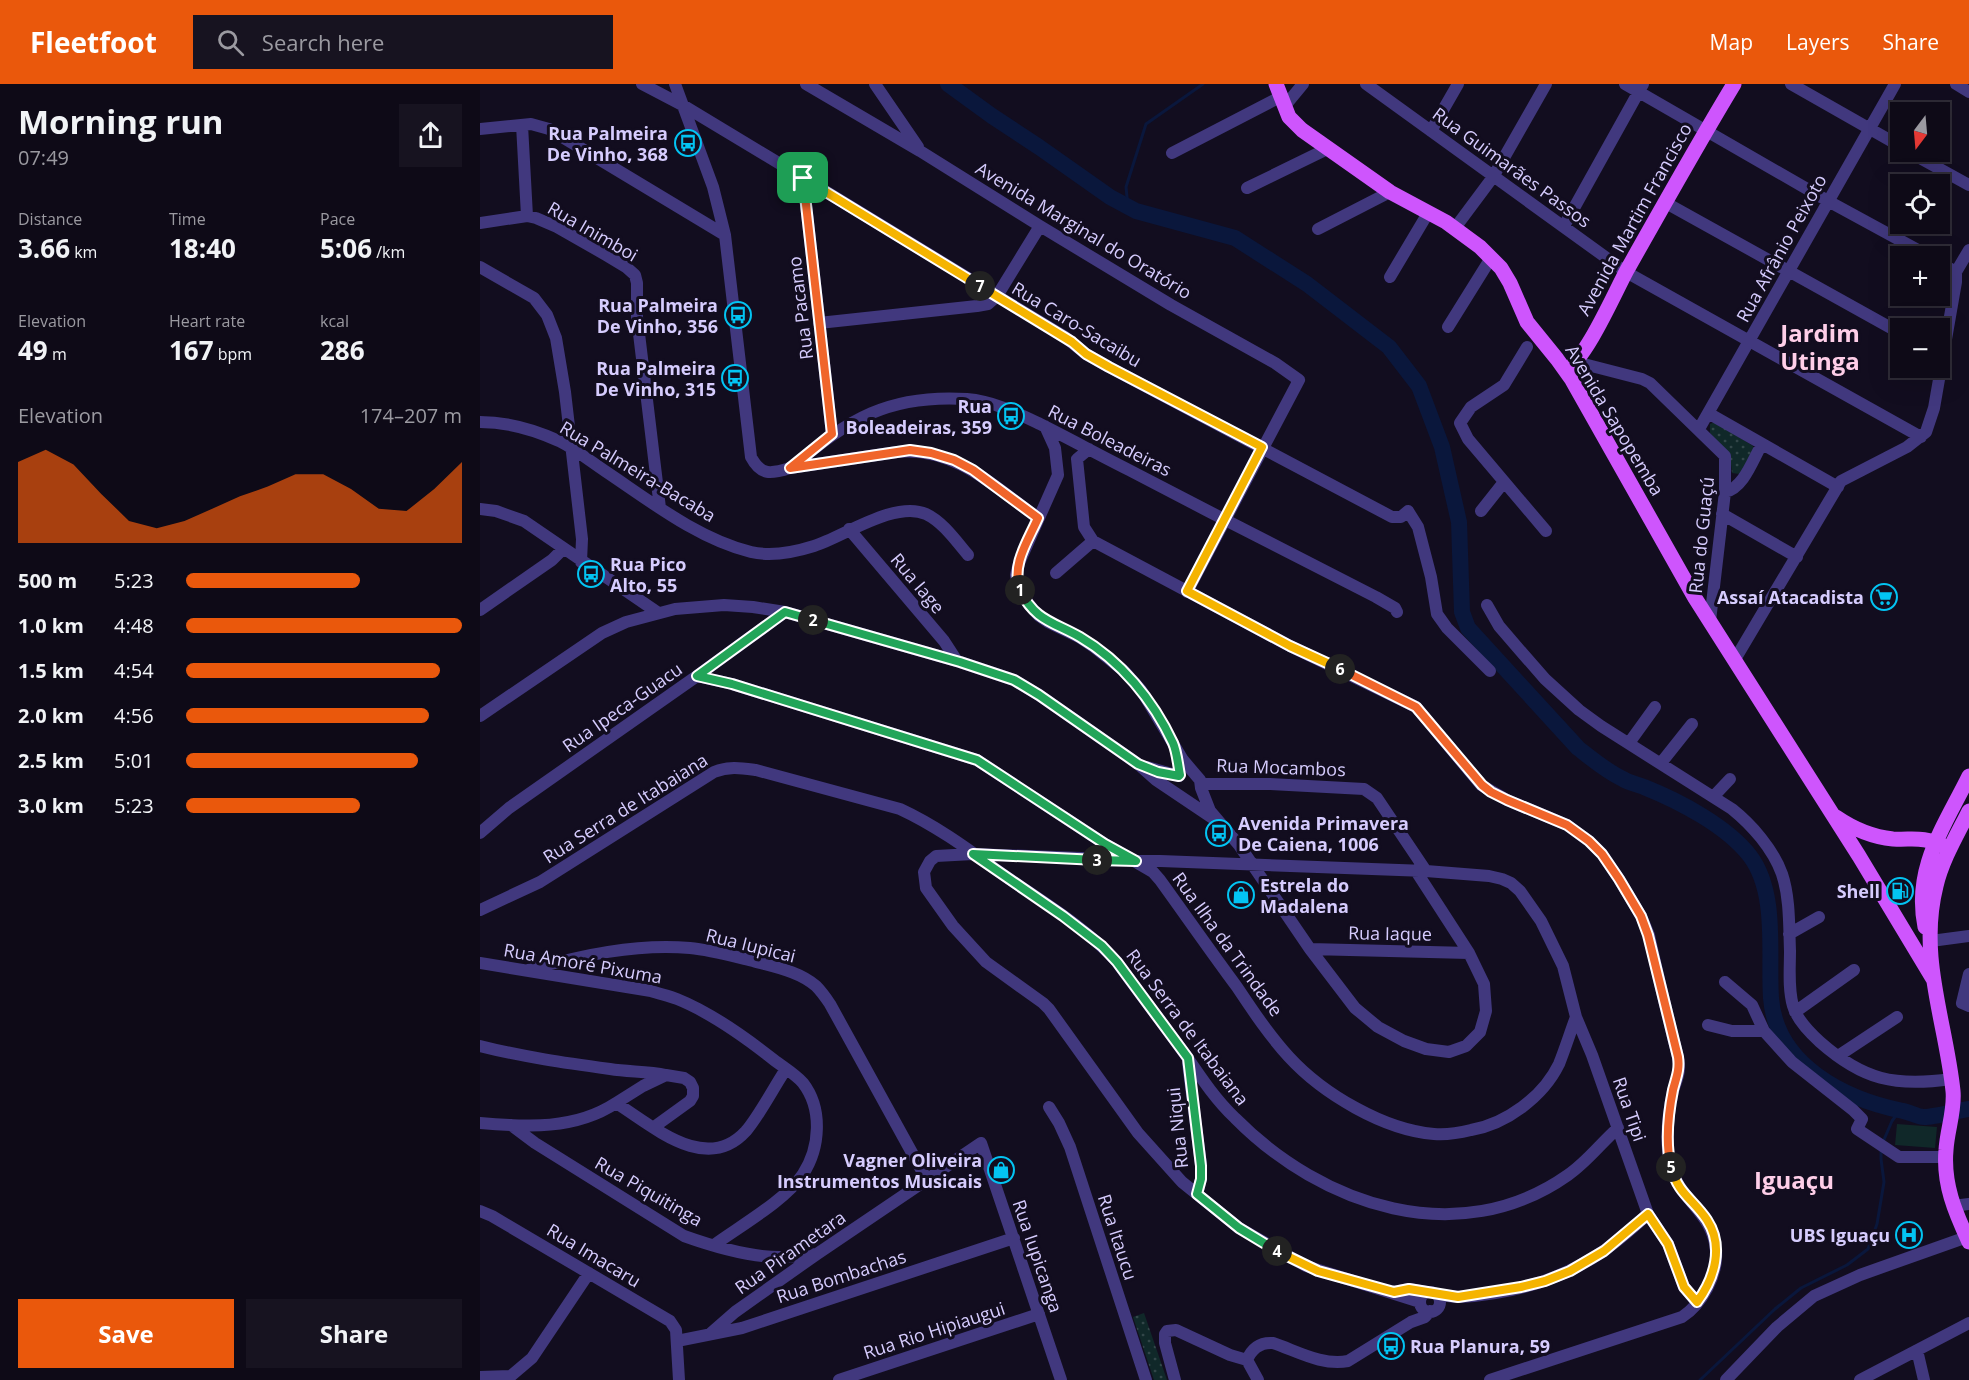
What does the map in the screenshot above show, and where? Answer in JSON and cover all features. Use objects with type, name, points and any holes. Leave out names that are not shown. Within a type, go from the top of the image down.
[{"type":"main road","name":"Avenida Martim Francisco","points":[[1571,366],[1605,312],[1734,84]]},
{"type":"main road","name":"Avenida Sapopemba","points":[[1280,96],[1292,121],[1390,192],[1455,228],[1501,268],[1527,322],[1571,366],[1695,598],[1859,856],[1933,979]]},
{"type":"main road","points":[[1968,1239],[1953,1206],[1947,1185],[1946,1153],[1952,1085],[1933,979],[1928,915],[1922,900],[1923,876],[1936,843],[1969,776]]},
{"type":"main road","points":[[1898,920],[1911,924],[1928,915],[1945,860],[1969,811]]},
{"type":"main road","name":"Avenida Sapopemba","points":[[1833,815],[1856,828],[1883,837],[1916,838]]},
{"type":"main road","points":[[1916,838],[1931,834],[1944,826]]},
{"type":"main road","points":[[1859,856],[1868,843],[1883,837]]},
{"type":"main road","points":[[1916,838],[1946,848],[1945,860]]},
{"type":"street","name":"Rua Caro-Sacaibu","points":[[642,84],[684,106],[803,178],[1072,342],[1086,354],[1109,367],[1392,517],[1401,517],[1408,511],[1418,527],[1429,569],[1435,606],[1441,621],[1490,671]]},
{"type":"street","points":[[675,84],[713,188],[724,235],[729,259],[751,457],[758,468],[767,473],[774,473],[790,468],[910,450],[931,453],[954,460],[973,470],[1038,518]]},
{"type":"street","points":[[806,84],[920,151]]},
{"type":"street","name":"Avenida Marginal do Oratório","points":[[875,84],[920,151],[1040,226],[1275,363],[1299,380],[1262,447]]},
{"type":"street","points":[[1172,153],[1303,84]]},
{"type":"street","name":"Rua Guimarães Passos","points":[[1366,84],[1626,272],[1921,437]]},
{"type":"street","points":[[1431,131],[1458,84]]},
{"type":"street","points":[[1455,228],[1493,177],[1546,84]]},
{"type":"street","points":[[1625,84],[1641,88],[1706,130],[1911,246]]},
{"type":"street","points":[[1791,84],[1890,141]]},
{"type":"street","name":"Rua Afrânio Peixoto","points":[[1699,429],[1895,84]]},
{"type":"street","points":[[1956,84],[1969,92]]},
{"type":"street","points":[[1564,226],[1641,88]]},
{"type":"street","points":[[522,125],[527,216]]},
{"type":"street","points":[[480,129],[538,125],[558,133],[724,235]]},
{"type":"street","points":[[1247,188],[1328,149]]},
{"type":"street","points":[[1927,162],[1969,185]]},
{"type":"street","name":"Rua Pacamo","points":[[803,178],[832,434]]},
{"type":"street","points":[[1318,229],[1390,192]]},
{"type":"street","points":[[1666,203],[1890,327]]},
{"type":"street","points":[[1390,277],[1428,213]]},
{"type":"street","name":"Rua Inimboi","points":[[480,223],[527,216],[557,227],[626,267],[635,275],[637,317],[660,508]]},
{"type":"street","points":[[819,323],[988,304],[997,296],[1040,226]]},
{"type":"street","points":[[1948,318],[1956,272],[1969,250]]},
{"type":"street","points":[[1448,327],[1491,258]]},
{"type":"street","points":[[480,267],[534,298],[547,315],[560,353],[582,539],[581,562]]},
{"type":"street","points":[[1950,268],[1956,272]]},
{"type":"street","points":[[1527,347],[1504,385],[1471,407],[1461,420],[1461,426],[1468,439],[1546,531]]},
{"type":"street","name":"Rua do Guaçú","points":[[1571,366],[1646,380],[1725,456],[1725,492],[1710,621]]},
{"type":"street","points":[[1734,660],[1841,480],[1907,447],[1926,432],[1932,417],[1938,378]]},
{"type":"street","name":"Rua Boleadeiras","points":[[790,468],[832,434],[863,415],[881,408],[904,402],[974,400],[995,405],[1045,426],[1376,597],[1395,608],[1397,612]]},
{"type":"street","points":[[1708,413],[1838,487]]},
{"type":"street","name":"Rua Palmeira-Bacaba","points":[[480,422],[508,424],[560,442],[660,508],[706,534],[743,549],[765,554],[783,553],[816,545],[849,529],[890,514],[922,512],[943,527],[968,555]]},
{"type":"street","points":[[1045,426],[1055,448],[1058,475]]},
{"type":"street","points":[[1725,492],[1733,490],[1740,483],[1762,444]]},
{"type":"street","points":[[1187,591],[1262,447]]},
{"type":"street","points":[[1089,449],[1058,475],[1018,563],[1016,575],[1021,593],[1038,615],[1079,637],[1124,672],[1141,690],[1199,782],[1210,812],[1218,822]]},
{"type":"street","points":[[1077,459],[1084,527],[1093,541],[1290,646],[1416,707],[1482,785],[1507,800],[1579,832],[1607,862],[1641,916],[1648,935],[1680,1068],[1670,1108],[1667,1144],[1670,1163],[1674,1180],[1707,1221],[1716,1250],[1716,1264],[1712,1278],[1685,1316],[1490,1380]]},
{"type":"street","points":[[1481,511],[1504,482]]},
{"type":"street","points":[[480,509],[496,511],[524,521],[657,612]]},
{"type":"street","points":[[1722,514],[1797,557]]},
{"type":"street","name":"Rua Iage","points":[[849,529],[944,641],[957,661]]},
{"type":"street","points":[[1056,573],[1093,541]]},
{"type":"street","points":[[480,610],[552,560],[563,549]]},
{"type":"street","points":[[480,716],[602,633],[626,622],[657,612],[699,606],[724,605],[785,612],[957,661],[1014,680],[1039,695],[1218,822]]},
{"type":"street","points":[[1487,605],[1499,626],[1545,679],[1591,719],[1745,820],[1776,862],[1782,874],[1789,934],[1790,994],[1795,1012],[1812,1035],[1855,1069],[1876,1077],[1952,1085]]},
{"type":"street","name":"Rua Ipeca-Guacu","points":[[480,833],[509,808],[785,612]]},
{"type":"street","name":"Rua Ilha da Trindade","points":[[697,676],[732,684],[977,760],[1105,844],[1136,861],[1153,872],[1160,880],[1265,1028],[1289,1058],[1335,1094],[1367,1114],[1401,1128],[1437,1134],[1459,1133],[1479,1129],[1516,1112],[1548,1082],[1558,1065],[1576,1017]]},
{"type":"street","points":[[1629,743],[1655,707]]},
{"type":"street","points":[[1664,765],[1692,724]]},
{"type":"street","points":[[1174,745],[1179,775],[1174,786],[1181,797],[1190,799],[1196,796],[1199,782]]},
{"type":"street","points":[[1138,764],[1158,772],[1179,775],[1188,772],[1199,782]]},
{"type":"street","name":"Rua Serra de Itabaiana","points":[[480,909],[540,882],[692,785],[725,768],[756,770],[900,809],[946,834],[1063,916],[1102,946],[1117,962],[1188,1058],[1198,1076],[1234,1118],[1279,1156],[1304,1172],[1361,1200],[1406,1212],[1438,1215],[1493,1210],[1537,1194],[1568,1175],[1618,1128]]},
{"type":"street","points":[[1713,797],[1730,779]]},
{"type":"street","name":"Rua Mocambos","points":[[1199,782],[1364,789],[1377,798],[1469,953],[1484,984],[1486,1011],[1480,1032],[1466,1046],[1442,1052],[1404,1041],[1367,1019],[1355,1008],[1310,949],[1239,845],[1218,822]]},
{"type":"street","name":"Rua Tipi","points":[[1197,1194],[1163,1162],[1138,1133],[1043,1003],[981,957],[952,926],[926,888],[924,872],[936,856],[973,854],[1421,871],[1489,876],[1511,883],[1520,891],[1541,921],[1556,948],[1567,979],[1576,1017],[1592,1054],[1648,1214],[1668,1244],[1684,1287],[1697,1302]]},
{"type":"street","points":[[1789,934],[1819,917]]},
{"type":"street","points":[[1930,944],[1969,936]]},
{"type":"street","name":"Rua Iupicai","points":[[525,971],[560,961],[623,950],[672,947],[732,956],[779,968],[806,978],[818,987],[830,1004],[927,1180]]},
{"type":"street","name":"Rua Iaque","points":[[1310,949],[1469,953]]},
{"type":"street","name":"Rua Amoré Pixuma","points":[[480,963],[651,991],[677,999],[750,1041],[803,1083],[817,1116],[817,1131],[815,1148],[802,1176],[788,1191],[714,1245]]},
{"type":"street","points":[[1795,1012],[1854,970]]},
{"type":"street","points":[[1969,974],[1962,1003],[1969,1006]]},
{"type":"street","points":[[1725,982],[1752,1005],[1764,1030],[1792,1062],[1862,1119],[1857,1129],[1899,1158],[1946,1153]]},
{"type":"street","points":[[1838,1056],[1897,1017]]},
{"type":"street","points":[[1708,1025],[1732,1031],[1764,1030]]},
{"type":"street","points":[[480,1035],[484,1047],[546,1061],[624,1071],[648,1071],[684,1078],[690,1082],[693,1096],[690,1101],[654,1127]]},
{"type":"street","name":"Rua Niqui","points":[[1188,1058],[1201,1166],[1201,1179],[1197,1194]]},
{"type":"street","points":[[616,1103],[676,1142],[706,1149],[722,1147],[747,1130],[786,1069]]},
{"type":"street","points":[[624,1071],[634,1091]]},
{"type":"street","points":[[480,1123],[533,1126],[583,1119],[666,1075]]},
{"type":"street","name":"Rua Itaucu","points":[[1049,1107],[1070,1147],[1146,1380]]},
{"type":"street","name":"Rua Piquitinga","points":[[511,1125],[535,1143],[684,1236],[754,1254],[782,1257],[817,1254]]},
{"type":"street","name":"Rua Pirametara","points":[[711,1333],[735,1312],[817,1254],[981,1143]]},
{"type":"street","name":"Rua Iupicanga","points":[[981,1143],[1060,1380]]},
{"type":"street","points":[[1197,1194],[1239,1228],[1306,1266],[1428,1302],[1545,1281],[1570,1271],[1604,1251],[1648,1214]]},
{"type":"street","points":[[1953,1206],[1969,1204]]},
{"type":"street","name":"Rua Imacaru","points":[[480,1211],[670,1321],[676,1330],[677,1341]]},
{"type":"street","name":"Rua Bombachas","points":[[677,1341],[742,1328],[1014,1238]]},
{"type":"street","points":[[1725,1380],[1770,1333],[1814,1296],[1860,1275],[1968,1239]]},
{"type":"street","points":[[480,1377],[509,1378],[532,1358],[589,1273]]},
{"type":"street","points":[[1247,1360],[1257,1346],[1274,1343],[1323,1361],[1336,1364],[1348,1361],[1412,1322],[1428,1302]]},
{"type":"street","name":"Rua Rio Hipiaugui","points":[[839,1380],[1039,1314]]},
{"type":"street","points":[[1860,1380],[1969,1323]]},
{"type":"street","points":[[1175,1380],[1164,1334],[1167,1331],[1176,1330],[1230,1355],[1247,1360],[1258,1380]]},
{"type":"street","points":[[677,1341],[679,1380]]},
{"type":"street","points":[[1917,1350],[1924,1380]]},
{"type":"street","points":[[480,1377],[488,1380]]},
{"type":"green space","points":[[1715,422],[1753,446],[1740,474],[1732,473],[1730,455],[1710,433],[1710,424]]},
{"type":"green space","points":[[1897,1124],[1937,1127],[1935,1148],[1895,1145]]},
{"type":"green space","points":[[1144,1313],[1167,1380],[1154,1380],[1133,1317]]},
{"type":"waterway","points":[[948,84],[1110,197],[1136,211],[1235,238],[1307,284],[1389,347],[1419,386],[1442,447],[1459,522],[1462,612],[1468,628],[1578,748],[1599,765],[1628,782],[1672,799],[1702,816],[1729,835],[1750,856],[1759,871],[1768,906],[1771,998],[1776,1022],[1785,1042],[1799,1060],[1837,1088],[1858,1098],[1919,1116],[1934,1116],[1969,1109]]},
{"type":"waterway","points":[[1128,207],[1126,187],[1146,124],[1203,84]]},
{"type":"waterway","points":[[1883,1142],[1892,1121],[1900,1110]]},
{"type":"waterway","points":[[1700,1380],[1775,1309],[1801,1288],[1847,1265],[1868,1249],[1877,1224],[1884,1182],[1881,1149]]},
{"type":"place","name":"Rua Palmeira De Vinho, 368","points":[[688,143]]},
{"type":"place","name":"Rua Palmeira De Vinho, 356","points":[[738,315]]},
{"type":"place","name":"Rua Palmeira De Vinho, 315","points":[[735,378]]},
{"type":"place","name":"Rua Boleadeiras, 359","points":[[1011,416]]},
{"type":"place","name":"Rua Pico Alto, 55","points":[[591,574]]},
{"type":"place","name":"Assaí Atacadista","points":[[1884,597]]},
{"type":"place","name":"Avenida Primavera De Caiena, 1006","points":[[1219,833]]},
{"type":"place","name":"Shell","points":[[1900,891]]},
{"type":"place","name":"Estrela do Madalena","points":[[1241,895]]},
{"type":"place","name":"Vagner Oliveira Instrumentos Musicais","points":[[1001,1170]]},
{"type":"place","name":"UBS Iguaçu","points":[[1909,1235]]},
{"type":"place","name":"Rua Planura, 59","points":[[1391,1346]]},
{"type":"district","name":"Jardim Utinga","points":[[1820,346]]},
{"type":"district","name":"Iguaçu","points":[[1794,1179]]},
{"type":"route","points":[[803,178],[1072,342],[1086,354],[1262,447],[1187,591],[1290,646],[1409,702],[1442,736],[1482,785],[1507,800],[1567,825],[1579,832],[1602,854],[1641,916],[1661,984],[1678,1057],[1680,1068],[1673,1090],[1667,1144],[1670,1163],[1674,1180],[1707,1221],[1716,1250],[1716,1264],[1712,1278],[1697,1302],[1684,1287],[1668,1244],[1648,1214],[1604,1251],[1570,1271],[1521,1287],[1458,1297],[1409,1289],[1394,1292],[1318,1271],[1270,1247],[1239,1228],[1197,1194],[1201,1179],[1201,1166],[1188,1058],[1117,962],[1102,946],[973,854],[1136,861],[1105,844],[977,760],[732,684],[697,676],[785,612],[960,662],[1014,680],[1138,764],[1158,772],[1180,775],[1174,745],[1141,690],[1124,672],[1094,647],[1038,615],[1021,593],[1016,575],[1018,563],[1038,518],[973,470],[954,460],[931,453],[910,450],[790,468],[832,434],[803,178]]}]
